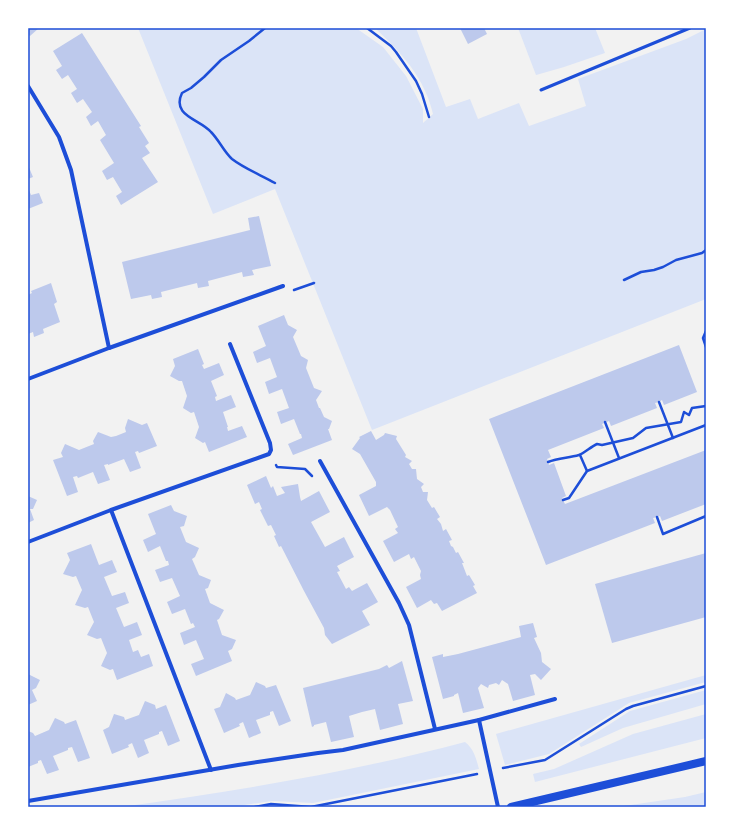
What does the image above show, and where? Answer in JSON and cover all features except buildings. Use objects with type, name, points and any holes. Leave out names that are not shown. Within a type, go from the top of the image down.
[{"type":"main road","points":[[511,807],[706,761]]},
{"type":"street","points":[[28,86],[58,137],[71,170],[109,348]]},
{"type":"street","points":[[28,379],[109,348],[283,286]]},
{"type":"street","points":[[28,542],[111,510],[268,454],[270,444],[230,344]]},
{"type":"street","points":[[320,461],[331,478],[399,603],[409,625],[435,729]]},
{"type":"street","points":[[111,510],[211,770]]},
{"type":"street","points":[[28,801],[318,752],[343,750],[479,720],[555,699]]},
{"type":"street","points":[[479,720],[498,807]]},
{"type":"lane","points":[[541,90],[690,28]]},
{"type":"path","points":[[265,28],[221,60],[204,77],[182,93],[179,101],[182,111],[211,131],[231,158],[275,183]]},
{"type":"path","points":[[367,28],[391,46],[396,52],[416,81],[422,94],[429,117]]},
{"type":"path","points":[[624,280],[641,272],[663,267],[676,260],[698,255],[706,250]]},
{"type":"path","points":[[283,286],[292,291],[314,283]]},
{"type":"path","points":[[706,331],[703,338],[706,347]]},
{"type":"path","points":[[659,402],[673,438]]},
{"type":"path","points":[[548,462],[556,459],[580,455],[597,444],[602,445],[614,443],[633,438],[646,428],[681,422],[684,412],[689,415],[692,408],[706,406]]},
{"type":"path","points":[[605,422],[619,458]]},
{"type":"path","points":[[563,500],[569,498],[587,471],[706,425]]},
{"type":"path","points":[[580,455],[587,471]]},
{"type":"path","points":[[277,467],[305,469],[317,481],[331,478]]},
{"type":"path","points":[[657,517],[663,534],[706,516]]},
{"type":"shaded area","points":[[138,28],[356,28],[383,47],[406,76],[423,109],[423,123],[433,114],[428,98],[421,84],[404,58],[375,28],[416,28],[446,107],[470,99],[478,119],[519,103],[529,126],[586,106],[578,79],[686,39],[706,29],[706,299],[372,430],[275,189],[213,214]]},
{"type":"shaded area","points":[[518,28],[595,28],[605,53],[536,75]]},
{"type":"shaded area","points":[[706,675],[706,682],[629,703],[549,754],[505,765],[496,734]]},
{"type":"shaded area","points":[[706,690],[706,704],[623,728],[581,747],[579,744],[630,711]]},
{"type":"shaded area","points":[[706,714],[706,738],[535,782],[533,774],[554,769],[633,734]]},
{"type":"shaded area","points":[[465,742],[473,751],[479,769],[313,803],[272,801],[231,807],[121,807],[337,772]]},
{"type":"shaded area","points":[[706,792],[706,807],[617,807],[685,797]]}]
